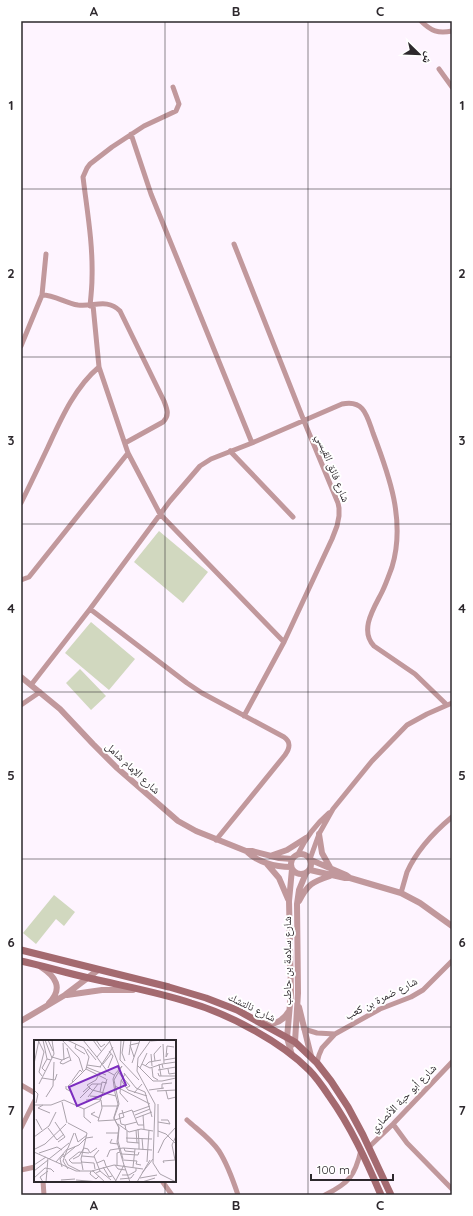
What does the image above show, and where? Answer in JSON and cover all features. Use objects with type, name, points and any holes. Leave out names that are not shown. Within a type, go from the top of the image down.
[{"type":"main road","name":"شارع نالتشك","points":[[21,950],[206,998],[237,1010],[287,1038],[292,1044],[311,1056],[331,1081],[348,1107],[369,1147],[391,1195]]},
{"type":"main road","name":"شارع نالتشك","points":[[21,961],[88,978],[141,989],[192,1003],[210,1009],[260,1034],[281,1047],[309,1070],[322,1085],[339,1110],[361,1149],[381,1195]]},
{"type":"street","points":[[421,21],[432,30],[444,32],[452,31]]},
{"type":"street","points":[[439,69],[452,87]]},
{"type":"street","points":[[173,87],[179,101],[179,107],[176,111],[144,126],[112,147],[90,164],[83,177],[91,252],[92,305],[100,367],[128,453],[160,514],[284,642]]},
{"type":"street","points":[[131,134],[152,194],[252,443]]},
{"type":"street","name":"شارع فائق القيسي","points":[[234,244],[339,508],[337,526],[332,539],[284,642],[244,716]]},
{"type":"street","points":[[21,346],[42,295],[46,254]]},
{"type":"street","points":[[42,295],[53,296],[78,305],[103,303],[112,304],[120,311],[167,408],[168,416],[163,422],[125,443]]},
{"type":"street","points":[[21,503],[72,400],[85,381],[100,367]]},
{"type":"street","points":[[31,685],[160,514],[189,477],[200,466],[211,459],[342,404],[350,402],[357,404],[366,413],[394,493],[397,525],[396,546],[392,565],[371,614],[368,624],[369,637],[374,646],[415,674],[450,704],[407,725],[372,761],[333,809],[319,834],[310,860],[311,865],[308,872]]},
{"type":"street","points":[[230,451],[293,517]]},
{"type":"street","points":[[21,580],[29,577],[128,453]]},
{"type":"street","points":[[90,608],[187,683],[202,693],[289,741],[289,748],[285,755],[216,840]]},
{"type":"street","name":"شارع الإمام شامل","points":[[21,677],[60,709],[92,744],[116,767],[172,816],[191,829],[246,851],[292,859]]},
{"type":"street","points":[[21,705],[40,692]]},
{"type":"street","points":[[331,873],[308,872],[298,874],[292,868],[292,859],[298,854],[306,838],[320,820],[333,809]]},
{"type":"street","points":[[401,893],[407,872],[420,849],[436,830],[452,817]]},
{"type":"street","points":[[319,834],[322,853],[331,873]]},
{"type":"street","points":[[269,856],[286,850],[306,838]]},
{"type":"street","name":"شارع الإمام شامل","points":[[246,851],[250,856],[266,863],[292,868]]},
{"type":"street","points":[[298,854],[305,855],[310,860],[331,873],[344,878],[350,878],[401,893],[420,903],[452,926]]},
{"type":"street","points":[[266,863],[279,878],[289,901]]},
{"type":"street","name":"شارع سلامة بن حاطب","points":[[287,1038],[290,1009],[289,901],[292,868]]},
{"type":"street","name":"شارع سلامة بن حاطب","points":[[292,1055],[298,1000],[297,904],[299,890],[308,872]]},
{"type":"street","points":[[297,904],[309,885],[331,873]]},
{"type":"street","name":"شارع ضمرة بن كعب","points":[[317,1063],[318,1055],[322,1048],[335,1034],[380,1009],[411,997],[423,990],[452,961]]},
{"type":"street","points":[[40,966],[53,976],[56,986],[55,995],[45,1006]]},
{"type":"street","points":[[21,1021],[65,995],[98,970]]},
{"type":"street","points":[[65,995],[102,990],[141,989]]},
{"type":"street","points":[[298,1000],[311,1056]]},
{"type":"street","points":[[262,1023],[270,1024],[279,1022],[286,1017],[290,1009]]},
{"type":"street","points":[[304,1029],[322,1034],[335,1034]]},
{"type":"street","points":[[281,1047],[292,1044]]},
{"type":"street","name":"شارع أبو حبة الأنصاري","points":[[369,1147],[394,1124],[452,1062]]},
{"type":"street","points":[[21,1085],[34,1092]]},
{"type":"street","points":[[21,1128],[34,1102]]},
{"type":"street","points":[[187,1120],[219,1151],[227,1166],[238,1195]]},
{"type":"street","points":[[394,1124],[407,1143],[452,1190]]},
{"type":"street","points":[[325,1195],[339,1188],[352,1176],[358,1165],[361,1149]]},
{"type":"street","points":[[21,1170],[34,1167]]},
{"type":"street","points":[[43,1182],[44,1195]]},
{"type":"street","points":[[163,1182],[172,1195]]},
{"type":"green space","points":[[159,531],[208,572],[183,603],[134,562]]},
{"type":"green space","points":[[91,622],[135,659],[109,690],[65,653]]},
{"type":"green space","points":[[80,669],[106,696],[91,710],[66,683]]},
{"type":"green space","points":[[54,895],[75,912],[64,926],[56,919],[36,944],[23,933]]}]
